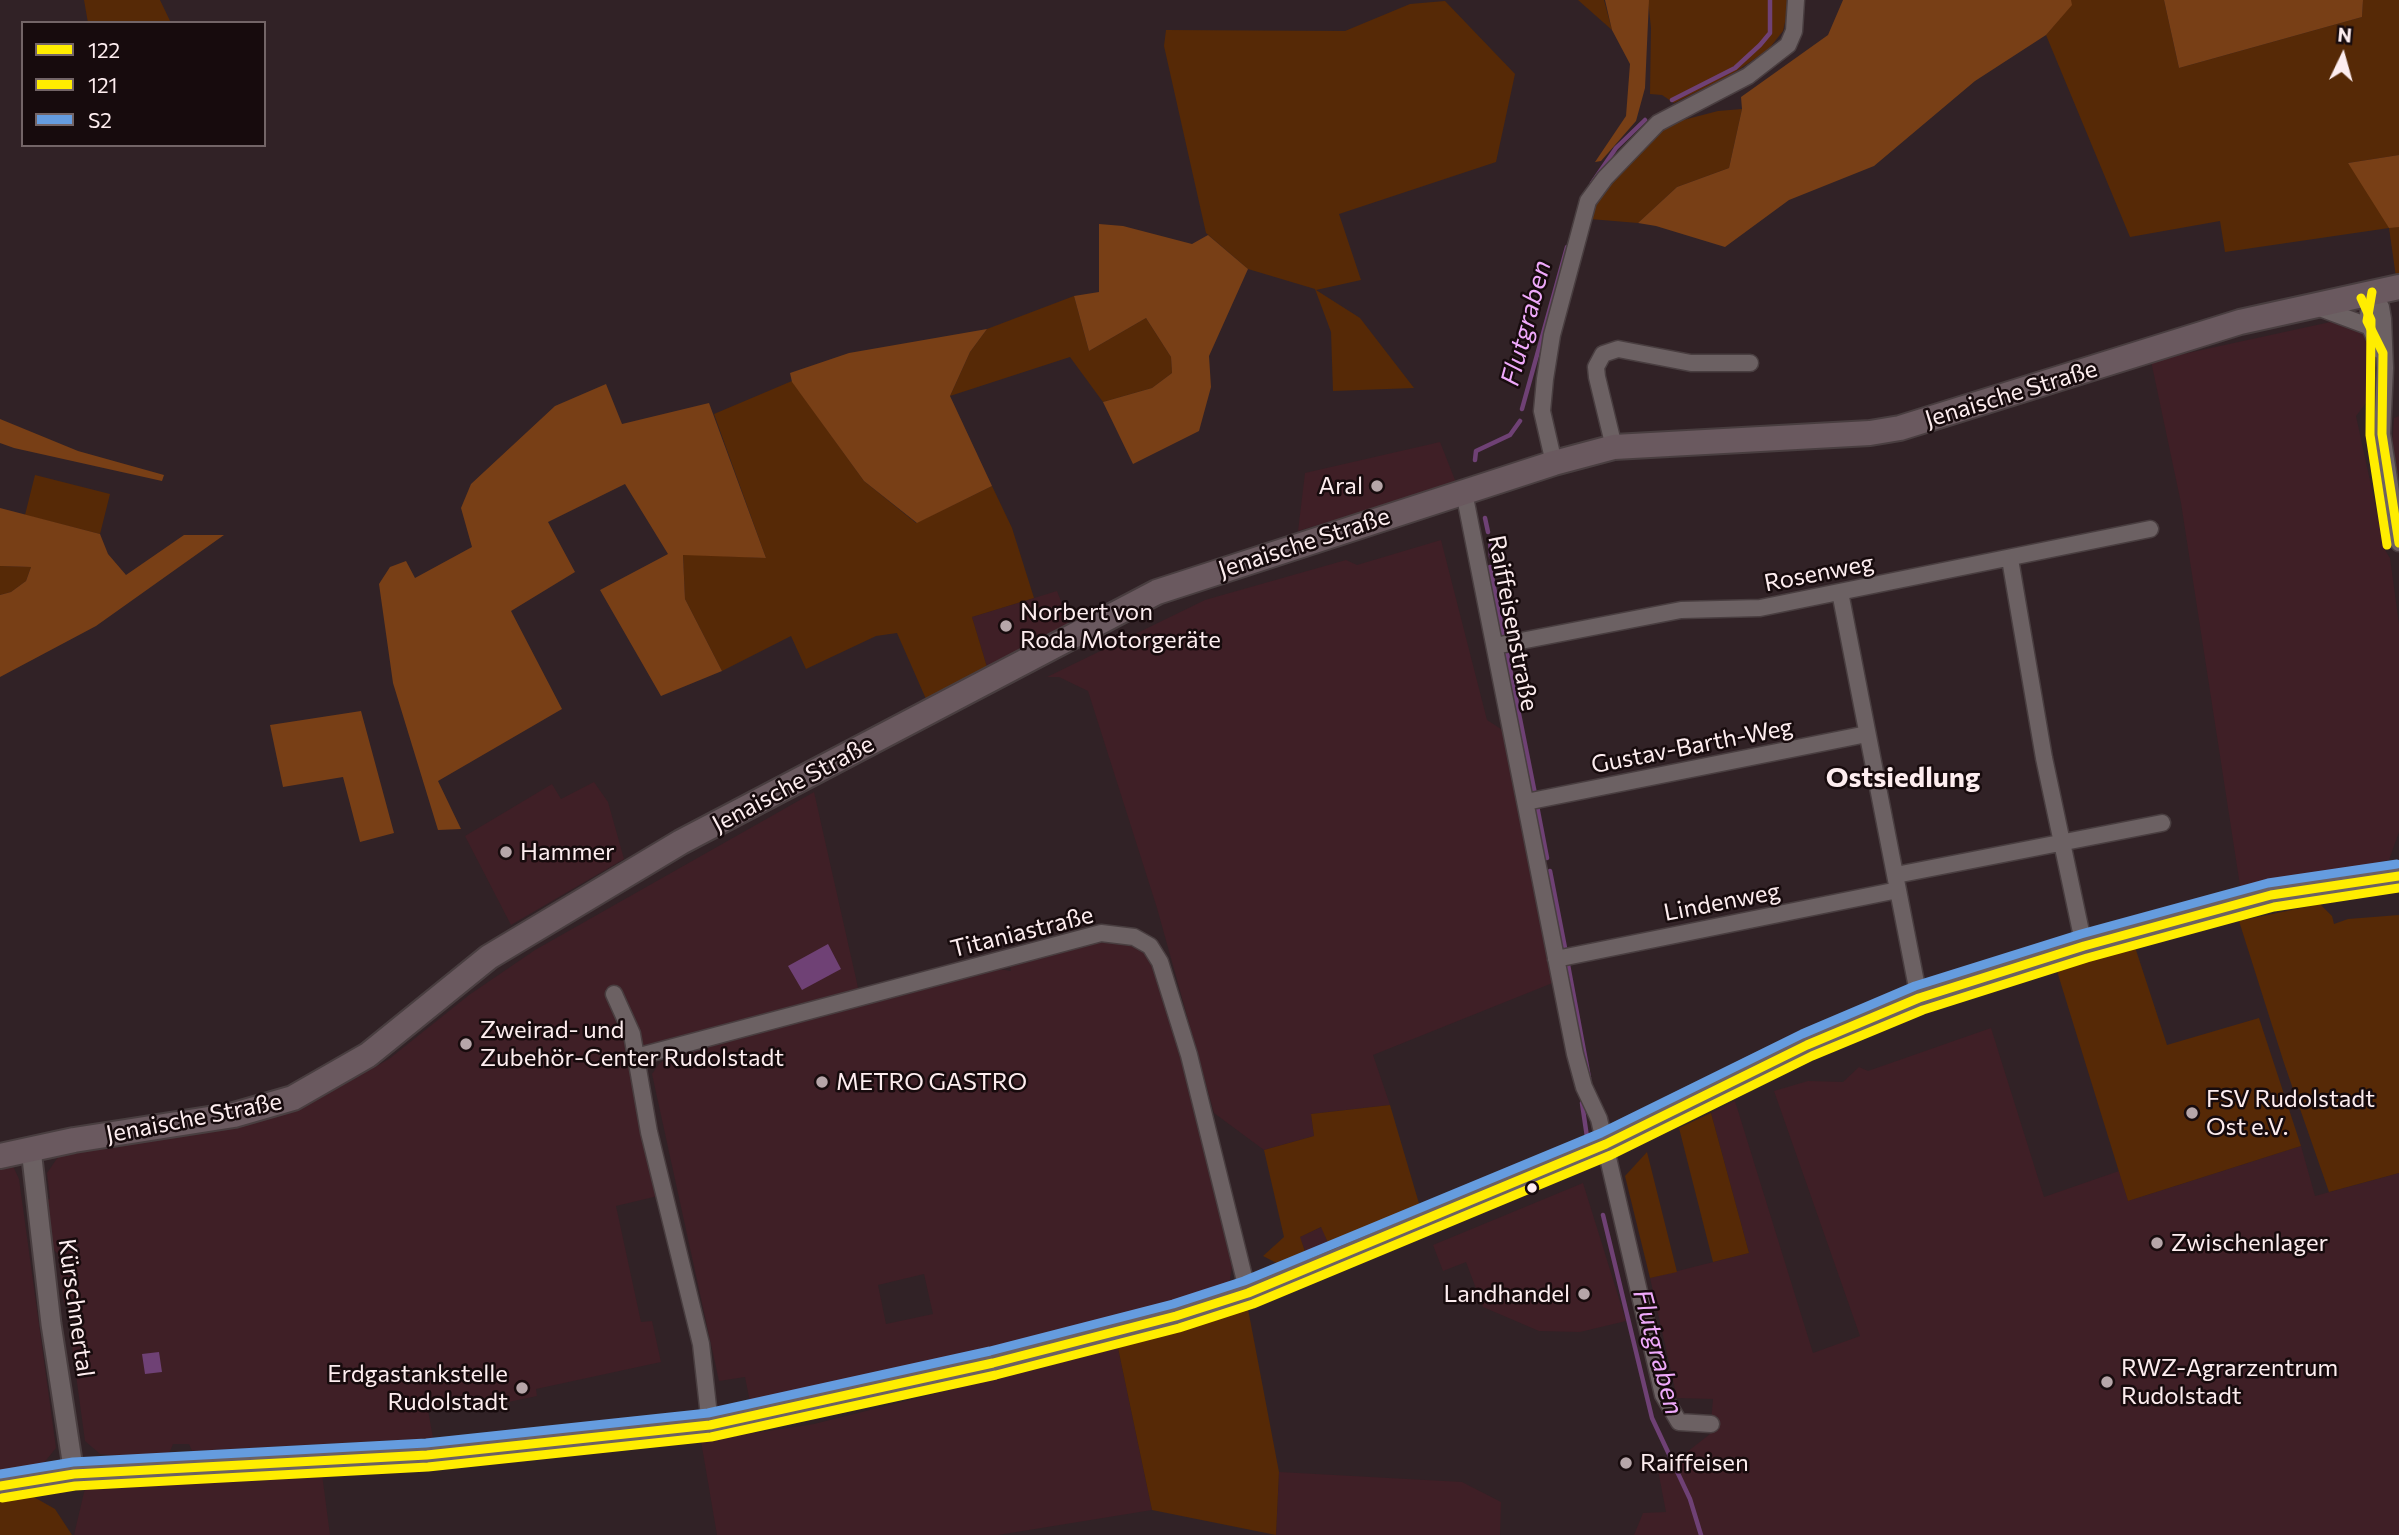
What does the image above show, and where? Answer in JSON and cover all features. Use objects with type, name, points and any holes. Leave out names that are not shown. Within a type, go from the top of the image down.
[{"type":"main road","name":"Jenaische Straße","points":[[0,1156],[234,1115],[293,1098],[368,1055],[489,957],[681,842],[1122,608],[1230,567],[1554,463],[1614,447],[1900,428],[2240,322],[2399,287]]},
{"type":"street","points":[[1554,463],[1542,411],[1545,379],[1552,335],[1588,201],[1605,178],[1658,123],[1748,76],[1788,45],[1794,31],[1796,0]]},
{"type":"street","points":[[2372,292],[2367,315],[2368,326],[2383,353]]},
{"type":"street","points":[[2372,292],[2381,307],[2385,368],[2382,434],[2399,543]]},
{"type":"street","points":[[2308,305],[2368,326]]},
{"type":"street","points":[[1614,447],[1597,377],[1596,367],[1603,354],[1618,349],[1691,363],[1750,363]]},
{"type":"street","name":"Raiffeisenstraße","points":[[1464,492],[1575,1054],[1606,1144],[1663,1395],[1679,1422],[1711,1424]]},
{"type":"street","name":"Rosenweg","points":[[1495,646],[1681,610],[1760,608],[2150,529]]},
{"type":"street","points":[[2010,559],[2084,946]]},
{"type":"street","points":[[1839,592],[1919,998]]},
{"type":"street","name":"Gustav-Barth-Weg","points":[[1526,802],[1867,734]]},
{"type":"street","name":"Lindenweg","points":[[1556,959],[2162,823]]},
{"type":"street","points":[[0,1486],[74,1474],[427,1455],[710,1425],[993,1363],[1176,1316],[1248,1293],[1416,1226],[1606,1144],[1807,1045],[1919,998],[2084,946],[2271,895],[2399,876]]},
{"type":"street","name":"Titaniastraße","points":[[636,1057],[1101,933],[1134,937],[1150,946],[1160,962],[1189,1055],[1248,1293]]},
{"type":"street","points":[[614,994],[632,1034],[649,1132],[701,1344],[710,1425]]},
{"type":"street","name":"Kürschnertal","points":[[30,1149],[51,1324],[74,1474]]},
{"type":"shaded area","points":[[84,0],[160,0],[170,21],[88,21]]},
{"type":"shaded area","points":[[1578,0],[1604,0],[1612,30]]},
{"type":"shaded area","points":[[1605,0],[1649,0],[1645,88],[1636,121],[1601,161],[1595,162],[1626,116],[1630,64],[1612,30]]},
{"type":"shaded area","points":[[1648,0],[1790,0],[1783,31],[1768,50],[1729,76],[1674,103],[1662,95],[1650,94],[1651,28]]},
{"type":"shaded area","points":[[1843,0],[2071,0],[2072,5],[2046,35],[1975,81],[1874,166],[1789,200],[1725,247],[1638,223],[1677,187],[1729,168],[1742,109],[1741,97],[1828,35]]},
{"type":"shaded area","points":[[2071,0],[2164,0],[2179,68],[2362,17],[2363,0],[2399,0],[2399,155],[2348,163],[2399,227],[2399,277],[2396,277],[2389,228],[2225,252],[2220,221],[2130,237],[2046,35],[2071,5]]},
{"type":"shaded area","points":[[2164,0],[2363,0],[2362,17],[2179,68]]},
{"type":"shaded area","points":[[1445,1],[1515,74],[1496,162],[1339,214],[1361,280],[1316,290],[1360,318],[1414,388],[1333,391],[1331,332],[1315,289],[1248,269],[1206,233],[1164,46],[1166,30],[1345,31],[1410,4]]},
{"type":"shaded area","points":[[1742,109],[1729,168],[1677,187],[1638,223],[1590,219],[1594,202],[1608,184],[1664,125],[1718,111]]},
{"type":"shaded area","points":[[2399,155],[2399,227],[2389,228],[2348,163]]},
{"type":"shaded area","points":[[1099,224],[1123,226],[1192,244],[1208,235],[1248,269],[1209,356],[1211,387],[1199,431],[1133,464],[1103,402],[1152,388],[1172,373],[1171,357],[1146,318],[1089,351],[1074,296],[1099,292]]},
{"type":"shaded area","points":[[1074,296],[1089,351],[1146,318],[1171,357],[1172,373],[1152,388],[1103,402],[1070,357],[950,396],[970,352],[987,329]]},
{"type":"shaded area","points":[[2335,321],[2352,326],[2367,336],[2372,358],[2370,398],[2356,416],[2385,550],[2390,558],[2399,624],[2399,832],[2389,860],[2241,892],[2181,503],[2151,361]]},
{"type":"shaded area","points":[[987,329],[970,352],[950,396],[992,486],[917,523],[864,481],[792,382],[790,373],[849,353]]},
{"type":"shaded area","points":[[792,381],[864,481],[916,523],[992,486],[1012,528],[1034,598],[972,617],[987,667],[926,699],[897,633],[876,636],[806,669],[791,636],[722,671],[685,599],[683,554],[766,558],[714,414]]},
{"type":"shaded area","points":[[606,384],[622,424],[709,403],[766,558],[683,555],[685,599],[722,671],[661,696],[600,590],[668,554],[625,484],[548,522],[575,572],[511,611],[562,709],[438,781],[461,829],[438,830],[393,683],[379,584],[390,567],[406,561],[415,578],[472,547],[461,508],[471,484],[555,406]]},
{"type":"shaded area","points":[[2399,416],[2399,503],[2391,462],[2394,418]]},
{"type":"shaded area","points":[[0,419],[78,451],[164,475],[162,481],[0,443]]},
{"type":"shaded area","name":"Aral","points":[[1440,442],[1457,485],[1298,531],[1305,473]]},
{"type":"shaded area","points":[[35,475],[110,494],[100,534],[25,515]]},
{"type":"shaded area","points":[[0,508],[100,534],[108,554],[126,575],[184,535],[224,535],[96,626],[0,677],[0,595],[11,592],[26,581],[31,567],[0,566]]},
{"type":"shaded area","points":[[1441,540],[1487,720],[1504,731],[1555,982],[1373,1055],[1390,1105],[1311,1114],[1314,1136],[1264,1150],[1214,1113],[1157,908],[1088,691],[1059,677],[1047,677],[1205,600],[1346,560],[1357,565]]},
{"type":"shaded area","points":[[0,566],[31,567],[26,581],[11,592],[0,595]]},
{"type":"shaded area","points":[[1057,591],[1070,624],[987,667],[972,617]]},
{"type":"shaded area","points":[[361,711],[394,833],[360,842],[343,777],[283,787],[270,725]]},
{"type":"shaded area","points":[[594,782],[608,802],[624,859],[511,925],[465,836],[552,784],[561,799]]},
{"type":"shaded area","points":[[814,792],[859,992],[627,1054],[658,1196],[616,1206],[641,1322],[652,1321],[661,1362],[536,1389],[537,1396],[494,1405],[492,1397],[428,1410],[433,1438],[192,1451],[189,1444],[173,1444],[169,1454],[111,1455],[100,1454],[85,1441],[70,1331],[72,1311],[64,1303],[58,1254],[52,1248],[45,1200],[50,1199],[47,1173],[58,1157],[81,1151],[237,1127],[311,1103],[389,1059],[469,995],[535,950]]},
{"type":"shaded area","points":[[2320,904],[2332,916],[2334,924],[2348,919],[2399,915],[2399,1173],[2329,1192],[2239,921]]},
{"type":"shaded area","points":[[1107,938],[1121,938],[1148,951],[1157,968],[1201,1129],[1232,1267],[1229,1285],[1161,1308],[944,1363],[827,1389],[750,1402],[745,1377],[719,1381],[652,1074],[669,1056],[993,968],[1011,971],[1009,963]],"holes":[[[924,1274],[933,1314],[886,1324],[878,1285]]]},
{"type":"shaded area","points":[[828,944],[841,969],[802,990],[788,966]]},
{"type":"shaded area","points":[[2135,947],[2167,1045],[2259,1018],[2301,1146],[2128,1201],[2057,971]]},
{"type":"shaded area","points":[[1991,1028],[2044,1197],[2119,1171],[2128,1201],[2301,1146],[2315,1196],[2399,1173],[2399,1535],[1634,1535],[1643,1513],[1666,1512],[1657,1465],[1687,1452],[1710,1434],[1713,1399],[1677,1398],[1650,1278],[1749,1253],[1711,1113],[1735,1101],[1813,1353],[1860,1336],[1774,1091],[1808,1081],[1843,1082],[1859,1067],[1868,1071]]},
{"type":"shaded area","points":[[1390,1105],[1420,1207],[1329,1245],[1321,1227],[1300,1237],[1307,1257],[1284,1267],[1263,1256],[1284,1237],[1264,1150],[1314,1136],[1311,1114]]},
{"type":"shaded area","points":[[1711,1113],[1749,1253],[1713,1262],[1679,1128]]},
{"type":"shaded area","points":[[1647,1152],[1677,1272],[1650,1278],[1625,1176]]},
{"type":"shaded area","points":[[13,1166],[19,1179],[56,1448],[43,1464],[0,1472],[0,1167]]},
{"type":"shaded area","points":[[1583,1183],[1626,1321],[1580,1332],[1539,1331],[1483,1307],[1466,1262],[1443,1271],[1433,1245]]},
{"type":"shaded area","points":[[1322,1227],[1328,1243],[1306,1252],[1299,1237]]},
{"type":"shaded area","points":[[1248,1309],[1279,1472],[1276,1535],[1152,1510],[1118,1348]]},
{"type":"shaded area","points":[[1118,1348],[1152,1510],[998,1535],[717,1535],[701,1441],[814,1424]]},
{"type":"shaded area","points":[[159,1352],[162,1372],[145,1374],[142,1354]]},
{"type":"shaded area","points":[[1279,1472],[1462,1482],[1501,1502],[1500,1535],[1276,1535]]},
{"type":"shaded area","points":[[322,1474],[330,1535],[74,1535],[85,1488]]},
{"type":"shaded area","points":[[32,1496],[55,1509],[72,1535],[0,1535],[0,1501]]},
{"type":"waterway","name":"Flutgraben","points":[[1672,100],[1735,68],[1760,45],[1770,33],[1770,0]]},
{"type":"waterway","name":"Flutgraben","points":[[1592,183],[1616,148],[1645,120]]},
{"type":"waterway","name":"Flutgraben","points":[[1522,409],[1567,247]]},
{"type":"waterway","name":"Flutgraben","points":[[1475,460],[1476,451],[1510,435],[1520,421]]},
{"type":"waterway","name":"Flutgraben","points":[[1485,518],[1488,532]]},
{"type":"waterway","name":"Flutgraben","points":[[1490,539],[1491,557]]},
{"type":"waterway","name":"Flutgraben","points":[[1490,567],[1504,638]]},
{"type":"waterway","name":"Flutgraben","points":[[1506,649],[1535,794]]},
{"type":"waterway","name":"Flutgraben","points":[[1537,806],[1547,858]]},
{"type":"waterway","name":"Flutgraben","points":[[1550,871],[1565,948]]},
{"type":"waterway","name":"Flutgraben","points":[[1568,965],[1589,1078]]},
{"type":"waterway","name":"Flutgraben","points":[[1582,1103],[1587,1137]]},
{"type":"waterway","name":"Flutgraben","points":[[1603,1215],[1652,1418],[1690,1499],[1701,1535]]},
{"type":"transit line","name":"122","points":[[2372,292],[2367,321],[2383,353],[2382,434],[2399,543]]},
{"type":"transit line","name":"121","points":[[2361,298],[2371,320],[2370,435],[2387,545]]},
{"type":"transit line","name":"S2","points":[[0,1474],[73,1462],[426,1443],[708,1413],[990,1351],[1173,1304],[1244,1281],[1601,1133],[1802,1034],[1915,986],[2081,934],[2268,883],[2397,864]]},
{"type":"transit line","name":"122","points":[[0,1486],[74,1474],[427,1455],[710,1425],[993,1363],[1176,1316],[1248,1293],[1606,1144],[1807,1045],[1919,998],[2084,946],[2271,895],[2399,876]]},
{"type":"transit line","name":"121","points":[[2,1498],[75,1486],[428,1467],[711,1437],[996,1375],[1179,1328],[1253,1304],[1611,1155],[1812,1056],[1923,1010],[2087,958],[2274,907],[2399,888]]},
{"type":"place","name":"Aral","points":[[1377,486]]},
{"type":"place","name":"Norbert von Roda Motorgeräte","points":[[1006,626]]},
{"type":"place","name":"Hammer","points":[[506,852]]},
{"type":"place","name":"Zweirad- und Zubehör-Center Rudolstadt","points":[[466,1044]]},
{"type":"place","name":"METRO GASTRO","points":[[822,1082]]},
{"type":"place","name":"FSV Rudolstadt Ost e.V.","points":[[2192,1113]]},
{"type":"place","name":"Zwischenlager","points":[[2157,1243]]},
{"type":"place","name":"Landhandel","points":[[1584,1294]]},
{"type":"place","name":"RWZ-Agrarzentrum Rudolstadt","points":[[2107,1382]]},
{"type":"place","name":"Erdgastankstelle Rudolstadt","points":[[522,1388]]},
{"type":"place","name":"Raiffeisen","points":[[1626,1463]]},
{"type":"district","name":"Ostsiedlung","points":[[1903,778]]}]
